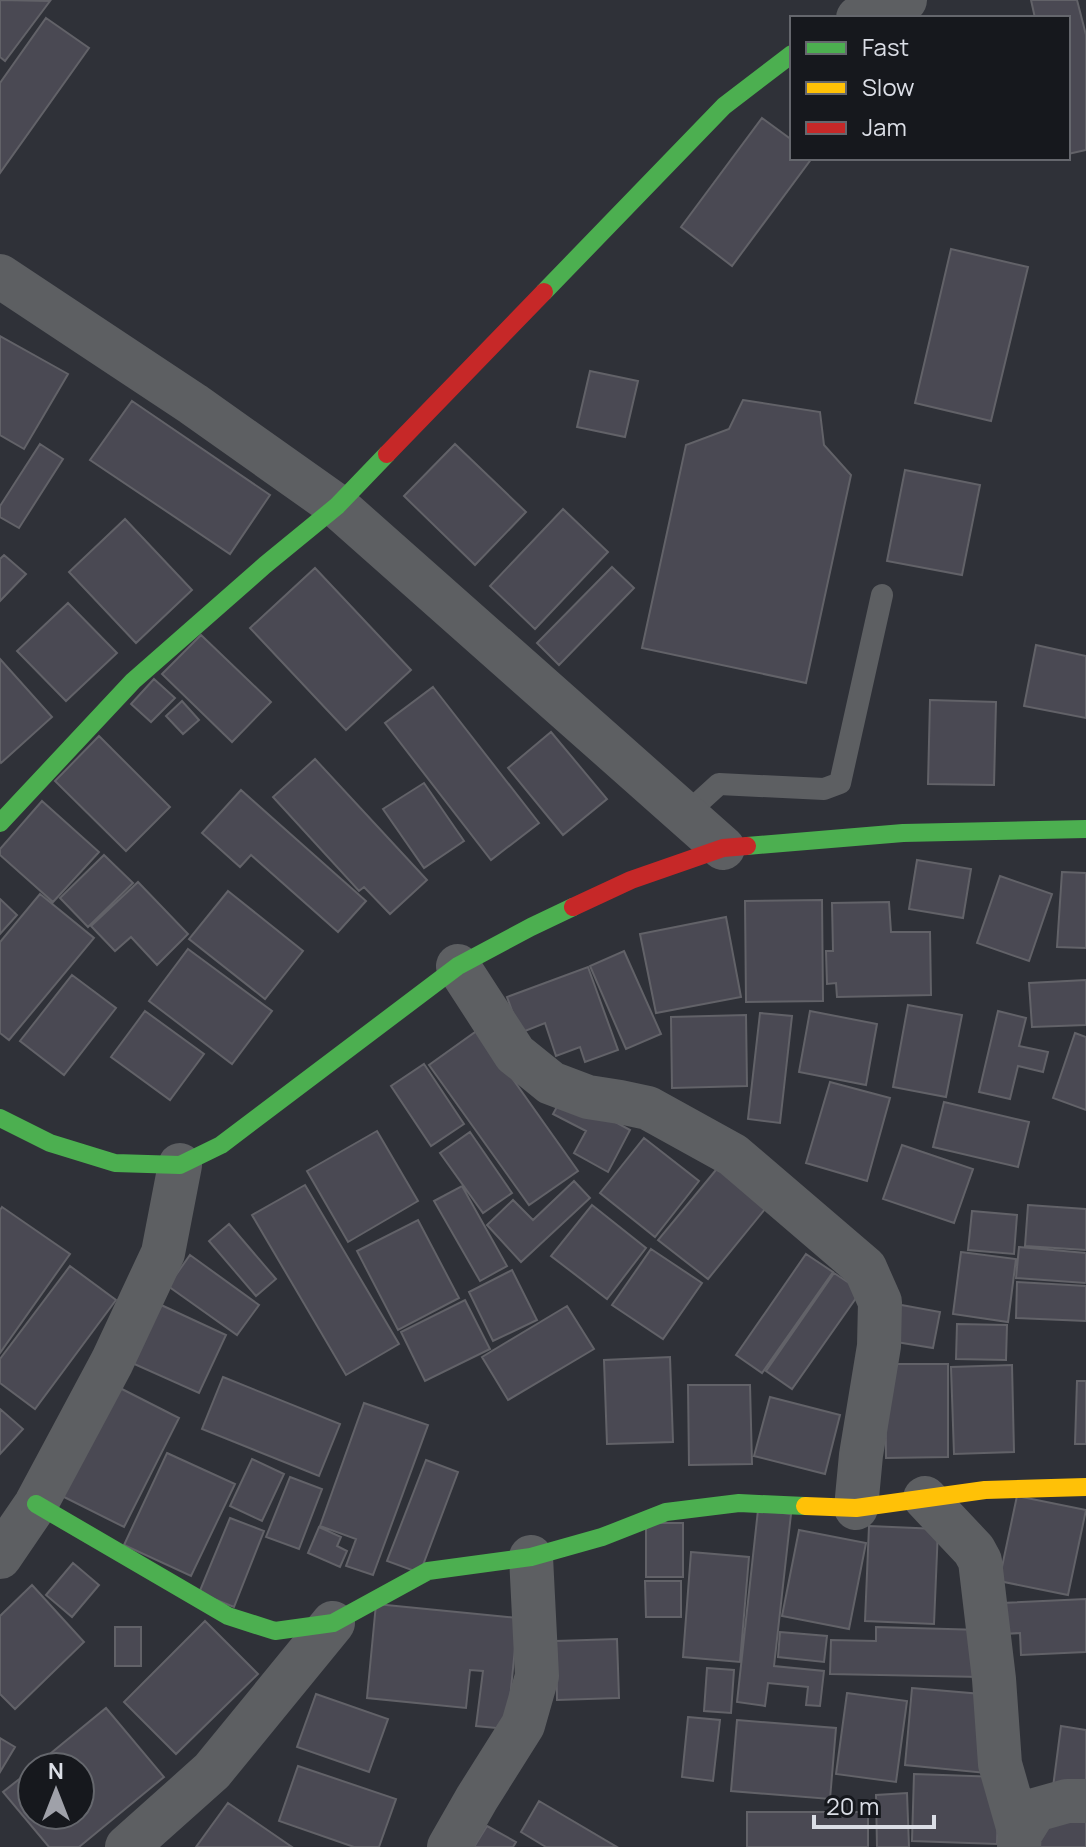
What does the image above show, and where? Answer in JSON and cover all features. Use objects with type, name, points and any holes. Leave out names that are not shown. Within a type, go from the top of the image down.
[{"type":"street","points":[[863,16],[905,0]]},
{"type":"street","points":[[0,823],[133,681],[337,506],[724,106],[790,56]]},
{"type":"street","points":[[0,276],[193,404],[337,506],[723,848]]},
{"type":"street","points":[[0,1118],[50,1143],[115,1163],[180,1165],[221,1145],[458,966],[531,927],[631,880],[723,848],[903,833],[1086,829]]},
{"type":"street","points":[[458,966],[515,1054],[551,1083],[588,1097],[648,1108],[733,1155],[865,1268],[880,1302],[879,1346],[861,1455],[856,1508]]},
{"type":"street","points":[[0,1557],[36,1504],[112,1362],[163,1253],[180,1165]]},
{"type":"street","points":[[36,1504],[228,1616],[275,1631],[333,1623],[428,1571],[531,1557],[602,1537],[666,1512],[739,1503],[856,1508],[985,1490],[1086,1487]]},
{"type":"street","points":[[925,1498],[974,1550],[980,1561],[1000,1764],[1020,1841]]},
{"type":"street","points":[[449,1847],[523,1725],[537,1676],[531,1557]]},
{"type":"street","points":[[127,1847],[212,1771],[333,1623]]},
{"type":"street","points":[[1020,1841],[1035,1810],[1067,1801],[1086,1801]]},
{"type":"lane","points":[[685,815],[719,784],[824,789],[840,783],[882,595]]},
{"type":"building","points":[[0,0],[50,1],[5,61],[0,57]]},
{"type":"building","points":[[1031,0],[1077,0],[1086,35],[1086,150],[1070,154],[1070,16],[1035,16]]},
{"type":"building","points":[[46,18],[89,48],[0,173],[0,83]]},
{"type":"building","points":[[762,118],[790,139],[790,160],[811,160],[732,266],[681,227]]},
{"type":"building","points":[[951,249],[1028,267],[991,421],[915,403]]},
{"type":"building","points":[[0,336],[68,374],[24,449],[0,435]]},
{"type":"building","points":[[590,371],[638,381],[625,437],[577,427]]},
{"type":"building","points":[[743,400],[820,412],[824,445],[851,475],[806,683],[642,648],[686,445],[729,429]]},
{"type":"building","points":[[132,401],[270,495],[230,554],[90,460]]},
{"type":"building","points":[[40,444],[63,459],[19,528],[0,517],[0,506]]},
{"type":"building","points":[[455,444],[526,512],[475,565],[404,496]]},
{"type":"building","points":[[905,470],[980,485],[962,575],[887,561]]},
{"type":"building","points":[[563,509],[608,552],[535,629],[490,586]]},
{"type":"building","points":[[125,519],[192,590],[136,643],[69,572]]},
{"type":"building","points":[[4,555],[26,574],[0,601],[0,559]]},
{"type":"building","points":[[612,567],[634,588],[559,665],[537,643]]},
{"type":"building","points":[[315,568],[411,670],[346,730],[250,628]]},
{"type":"building","points":[[68,603],[117,653],[66,701],[17,651]]},
{"type":"building","points":[[201,635],[271,702],[232,742],[162,674]]},
{"type":"building","points":[[1036,645],[1086,656],[1086,718],[1024,706]]},
{"type":"building","points":[[0,659],[52,717],[1,763],[0,761]]},
{"type":"building","points":[[154,679],[175,698],[151,722],[131,704]]},
{"type":"building","points":[[433,687],[539,823],[491,860],[385,723]]},
{"type":"building","points":[[930,700],[996,702],[994,785],[928,784]]},
{"type":"building","points":[[182,701],[199,720],[183,734],[166,716]]},
{"type":"building","points":[[551,732],[607,799],[563,835],[508,768]]},
{"type":"building","points":[[99,736],[170,807],[126,851],[55,781]]},
{"type":"building","points":[[315,759],[427,880],[390,914],[364,887],[359,891],[273,797]]},
{"type":"building","points":[[424,783],[464,841],[424,868],[383,809]]},
{"type":"building","points":[[241,790],[366,901],[338,932],[251,855],[240,867],[202,833]]},
{"type":"building","points":[[42,801],[99,852],[53,902],[0,855],[0,849]]},
{"type":"building","points":[[104,855],[133,883],[88,927],[60,898]]},
{"type":"building","points":[[917,860],[971,869],[963,918],[909,909]]},
{"type":"building","points":[[1062,872],[1086,873],[1086,948],[1057,947]]},
{"type":"building","points":[[1000,876],[1052,894],[1029,961],[977,943]]},
{"type":"building","points":[[138,882],[188,934],[157,965],[131,937],[115,951],[91,926]]},
{"type":"building","points":[[228,891],[303,951],[265,999],[189,939]]},
{"type":"building","points":[[40,894],[94,938],[9,1040],[0,1033],[0,942]]},
{"type":"building","points":[[0,899],[17,915],[0,934]]},
{"type":"building","points":[[822,900],[823,1001],[746,1002],[745,901]]},
{"type":"building","points":[[889,902],[891,932],[930,932],[931,995],[837,997],[836,983],[827,984],[826,951],[833,951],[832,903]]},
{"type":"building","points":[[726,917],[741,997],[656,1013],[640,934]]},
{"type":"building","points":[[188,949],[272,1011],[232,1064],[149,1001]]},
{"type":"building","points":[[624,951],[661,1034],[626,1049],[590,966]]},
{"type":"building","points":[[588,967],[618,1050],[585,1062],[580,1047],[556,1056],[545,1023],[520,1033],[507,997]]},
{"type":"building","points":[[72,975],[116,1008],[64,1075],[20,1041]]},
{"type":"building","points":[[1086,980],[1086,1025],[1032,1027],[1029,983]]},
{"type":"building","points":[[908,1005],[962,1015],[946,1097],[893,1087]]},
{"type":"building","points":[[145,1011],[204,1054],[170,1100],[111,1057]]},
{"type":"building","points":[[810,1011],[877,1024],[866,1085],[799,1072]]},
{"type":"building","points":[[998,1011],[1026,1018],[1019,1046],[1048,1052],[1043,1072],[1018,1066],[1010,1099],[979,1092]]},
{"type":"building","points":[[760,1013],[792,1016],[780,1123],[748,1119]]},
{"type":"building","points":[[746,1015],[747,1086],[672,1088],[671,1017]]},
{"type":"building","points":[[478,1030],[578,1171],[529,1205],[429,1065]]},
{"type":"building","points":[[1075,1033],[1086,1037],[1086,1110],[1053,1098]]},
{"type":"building","points":[[424,1064],[464,1124],[431,1146],[391,1086]]},
{"type":"building","points":[[830,1082],[890,1098],[867,1181],[806,1163]]},
{"type":"building","points":[[564,1094],[630,1130],[608,1172],[574,1153],[586,1131],[553,1114]]},
{"type":"building","points":[[944,1102],[1029,1122],[1018,1167],[933,1147]]},
{"type":"building","points":[[377,1131],[418,1201],[348,1242],[307,1171]]},
{"type":"building","points":[[470,1132],[512,1193],[483,1213],[440,1153]]},
{"type":"building","points":[[644,1138],[699,1181],[655,1237],[600,1193]]},
{"type":"building","points":[[902,1145],[973,1169],[954,1223],[883,1199]]},
{"type":"building","points":[[725,1159],[774,1198],[708,1279],[658,1240]]},
{"type":"building","points":[[574,1181],[590,1198],[521,1262],[487,1225],[513,1200],[533,1220]]},
{"type":"building","points":[[305,1185],[399,1344],[346,1375],[252,1215]]},
{"type":"building","points":[[462,1186],[507,1266],[480,1281],[434,1201]]},
{"type":"building","points":[[592,1205],[646,1248],[607,1299],[551,1256]]},
{"type":"building","points":[[1028,1205],[1086,1209],[1086,1250],[1025,1246]]},
{"type":"building","points":[[2,1207],[70,1254],[0,1353],[0,1210]]},
{"type":"building","points":[[972,1211],[1017,1215],[1014,1254],[968,1250]]},
{"type":"building","points":[[418,1220],[459,1298],[398,1330],[357,1251]]},
{"type":"building","points":[[229,1224],[276,1279],[256,1296],[209,1241]]},
{"type":"building","points":[[1019,1247],[1086,1253],[1086,1283],[1016,1278]]},
{"type":"building","points":[[651,1249],[702,1283],[663,1339],[612,1305]]},
{"type":"building","points":[[961,1252],[1016,1259],[1008,1322],[953,1314]]},
{"type":"building","points":[[806,1254],[833,1272],[762,1373],[736,1355]]},
{"type":"building","points":[[190,1255],[259,1305],[237,1335],[168,1286]]},
{"type":"building","points":[[70,1266],[116,1300],[35,1409],[0,1383],[0,1359]]},
{"type":"building","points":[[512,1270],[537,1320],[493,1341],[469,1292]]},
{"type":"building","points":[[834,1273],[861,1291],[792,1389],[766,1371]]},
{"type":"building","points":[[1017,1282],[1086,1286],[1086,1321],[1016,1318]]},
{"type":"building","points":[[465,1300],[490,1349],[425,1381],[401,1332]]},
{"type":"building","points":[[159,1304],[226,1335],[199,1393],[132,1363]]},
{"type":"building","points":[[896,1304],[940,1312],[933,1348],[890,1341]]},
{"type":"building","points":[[567,1306],[594,1349],[508,1400],[482,1357]]},
{"type":"building","points":[[957,1324],[1007,1325],[1006,1360],[956,1359]]},
{"type":"building","points":[[670,1357],[673,1442],[607,1444],[604,1360]]},
{"type":"building","points":[[885,1364],[948,1364],[948,1457],[886,1458]]},
{"type":"building","points":[[1012,1365],[1014,1452],[954,1454],[951,1367]]},
{"type":"building","points":[[223,1377],[340,1424],[319,1476],[202,1429]]},
{"type":"building","points":[[1077,1381],[1086,1381],[1086,1444],[1075,1444]]},
{"type":"building","points":[[688,1385],[750,1385],[752,1464],[689,1465]]},
{"type":"building","points":[[116,1386],[179,1418],[124,1527],[60,1495]]},
{"type":"building","points":[[770,1397],[840,1415],[825,1474],[754,1456]]},
{"type":"building","points":[[364,1403],[428,1425],[373,1575],[346,1566],[356,1539],[320,1526]]},
{"type":"building","points":[[0,1409],[23,1429],[0,1454]]},
{"type":"building","points":[[167,1453],[235,1484],[191,1576],[124,1545]]},
{"type":"building","points":[[252,1459],[284,1474],[262,1521],[230,1506]]},
{"type":"building","points":[[426,1460],[458,1472],[420,1573],[387,1561]]},
{"type":"building","points":[[290,1477],[322,1489],[299,1549],[266,1537]]},
{"type":"building","points":[[1017,1496],[1086,1510],[1068,1595],[999,1581]]},
{"type":"building","points":[[758,1510],[791,1514],[774,1666],[824,1671],[820,1706],[806,1705],[808,1687],[768,1683],[765,1706],[737,1702]]},
{"type":"building","points":[[230,1518],[264,1531],[234,1607],[199,1593]]},
{"type":"building","points":[[646,1523],[683,1523],[683,1577],[646,1577]]},
{"type":"building","points":[[869,1526],[938,1529],[934,1624],[865,1621]]},
{"type":"building","points":[[319,1527],[341,1537],[337,1546],[347,1551],[340,1567],[308,1553]]},
{"type":"building","points":[[799,1530],[866,1543],[849,1629],[782,1616]]},
{"type":"building","points":[[691,1552],[749,1557],[740,1662],[683,1657]]},
{"type":"building","points":[[73,1563],[99,1585],[72,1617],[46,1595]]},
{"type":"building","points":[[645,1581],[681,1581],[681,1617],[646,1617]]},
{"type":"building","points":[[32,1585],[84,1642],[15,1709],[0,1694],[0,1616]]},
{"type":"building","points":[[1086,1599],[1086,1652],[1021,1655],[1020,1633],[1004,1634],[1002,1603]]},
{"type":"building","points":[[376,1604],[518,1618],[507,1729],[476,1726],[483,1671],[470,1670],[466,1708],[367,1698]]},
{"type":"building","points":[[205,1621],[258,1674],[176,1754],[124,1702]]},
{"type":"building","points":[[115,1627],[141,1627],[141,1666],[115,1666]]},
{"type":"building","points":[[876,1627],[982,1630],[981,1677],[830,1674],[831,1640],[876,1641]]},
{"type":"building","points":[[780,1632],[827,1636],[824,1662],[778,1657]]},
{"type":"building","points":[[617,1639],[619,1698],[557,1700],[556,1641]]},
{"type":"building","points":[[707,1668],[734,1670],[731,1713],[704,1711]]},
{"type":"building","points":[[912,1688],[993,1695],[986,1773],[905,1765]]},
{"type":"building","points":[[847,1693],[907,1701],[896,1782],[836,1774]]},
{"type":"building","points":[[316,1694],[388,1719],[369,1772],[297,1747]]},
{"type":"building","points":[[106,1708],[164,1777],[79,1847],[49,1847],[36,1831],[96,1831],[96,1751],[54,1751]]},
{"type":"building","points":[[688,1717],[720,1720],[713,1781],[682,1777]]},
{"type":"building","points":[[737,1720],[836,1728],[830,1799],[731,1791]]},
{"type":"building","points":[[1061,1726],[1086,1730],[1086,1792],[1053,1787]]},
{"type":"building","points":[[0,1738],[15,1747],[0,1772]]},
{"type":"building","points":[[298,1766],[396,1799],[379,1847],[354,1847],[279,1821]]},
{"type":"building","points":[[914,1774],[999,1777],[997,1844],[912,1841]]},
{"type":"building","points":[[16,1782],[16,1808],[3,1792]]},
{"type":"building","points":[[907,1793],[909,1847],[877,1847],[876,1795]]},
{"type":"building","points":[[539,1801],[617,1847],[546,1847],[521,1832]]},
{"type":"building","points":[[228,1803],[292,1847],[196,1847]]},
{"type":"building","points":[[747,1812],[868,1812],[868,1847],[747,1847]]},
{"type":"building","points":[[1044,1816],[1086,1822],[1086,1847],[1039,1847]]},
{"type":"building","points":[[487,1826],[516,1842],[513,1847],[474,1847]]},
{"type":"traffic: fast","points":[[544,292],[724,106],[790,56]]},
{"type":"traffic: fast","points":[[0,823],[133,681],[337,506],[387,454]]},
{"type":"traffic: fast","points":[[747,846],[903,833],[1086,829]]},
{"type":"traffic: fast","points":[[0,1118],[50,1143],[115,1163],[180,1165],[221,1145],[458,966],[573,907]]},
{"type":"traffic: fast","points":[[36,1504],[228,1616],[275,1631],[333,1623],[428,1571],[531,1557],[602,1537],[666,1512],[739,1503],[805,1506]]},
{"type":"traffic: slow","points":[[805,1506],[856,1508],[985,1490],[1086,1487]]},
{"type":"traffic: jam","points":[[387,454],[544,292]]},
{"type":"traffic: jam","points":[[573,907],[631,880],[723,848],[747,846]]}]
